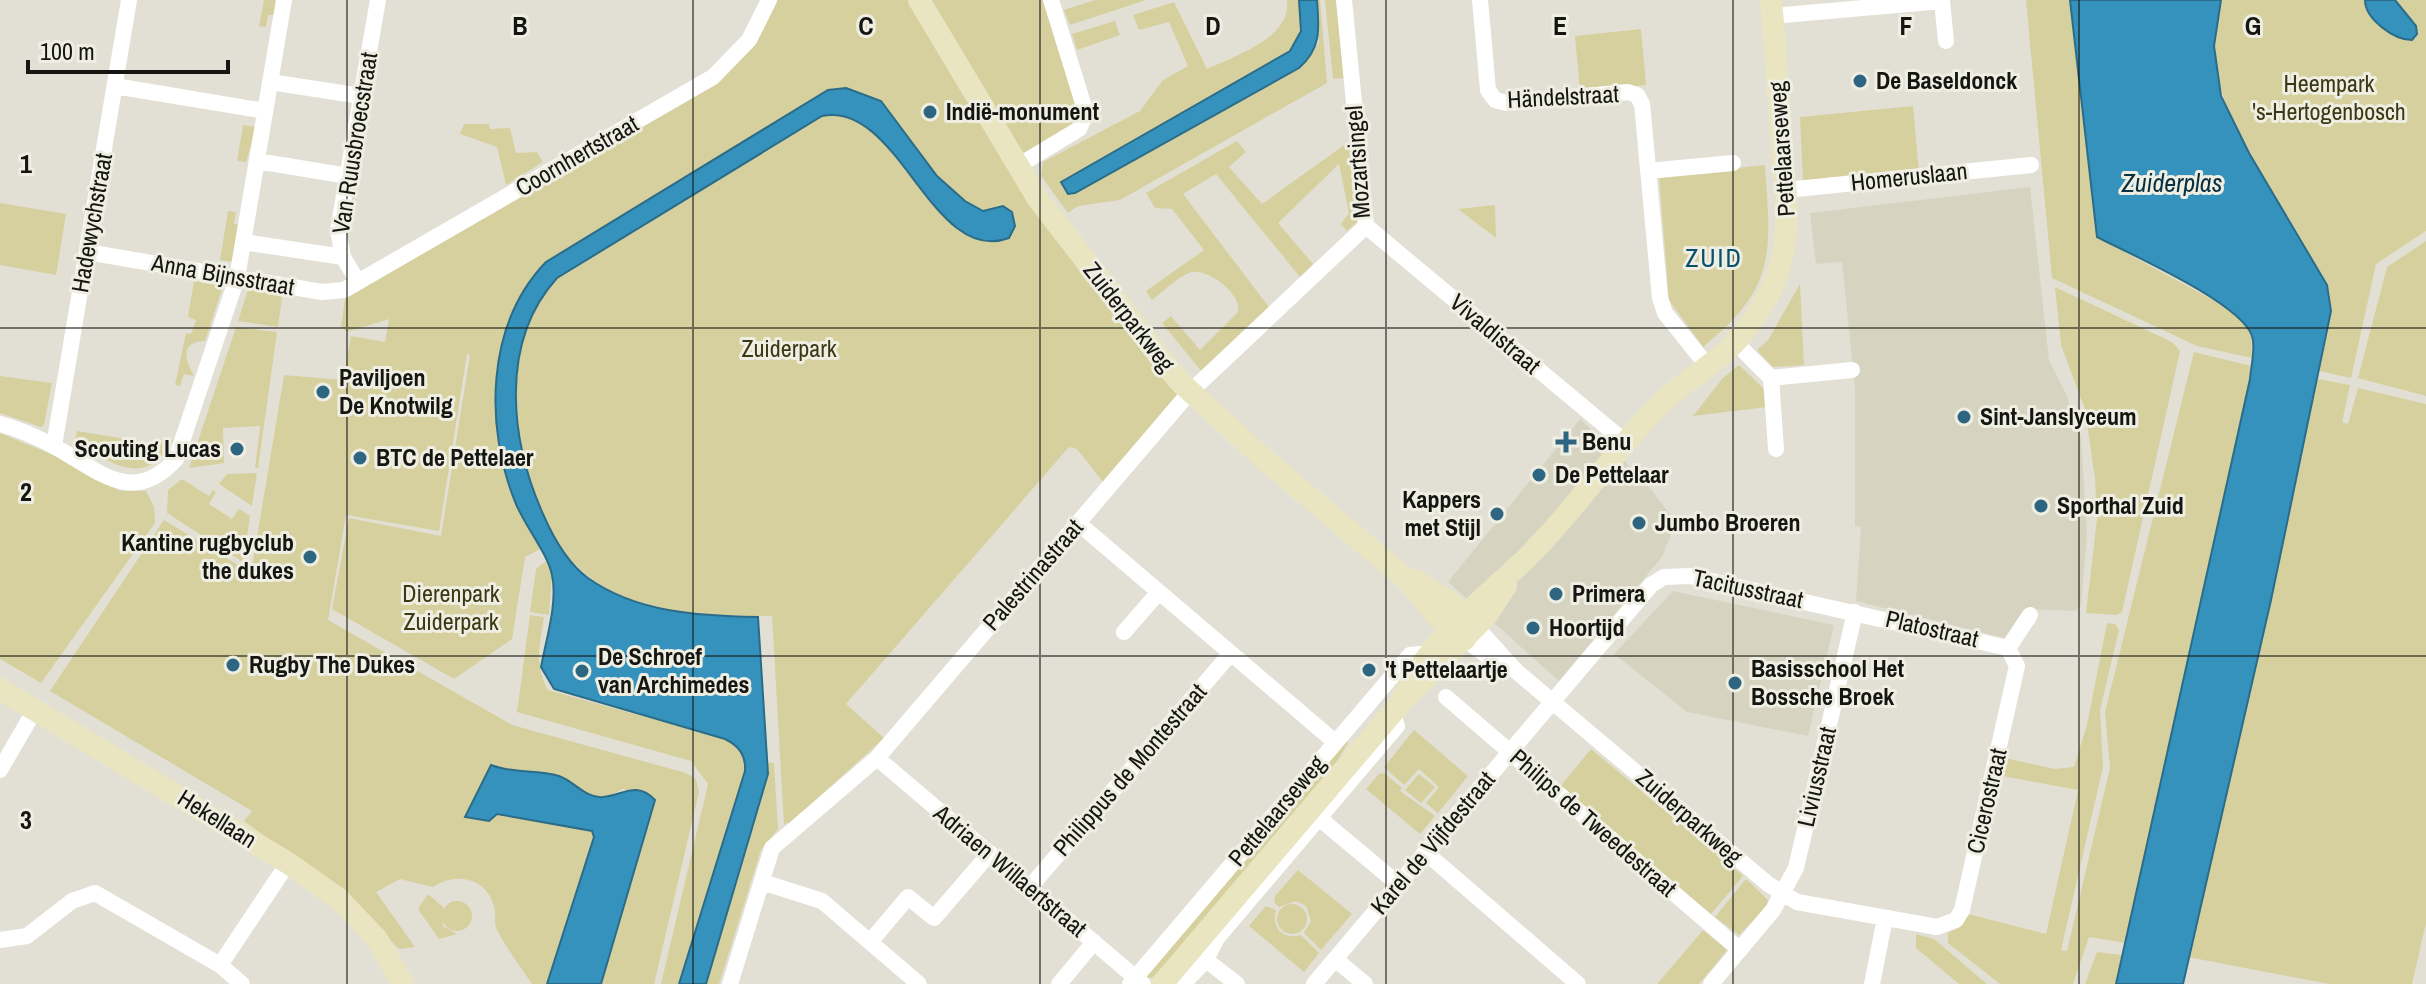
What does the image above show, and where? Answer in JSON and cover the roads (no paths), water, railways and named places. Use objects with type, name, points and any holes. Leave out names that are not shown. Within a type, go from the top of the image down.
[{"type":"street","name":"Hadewychstraat","points":[[54,446],[129,0]]},
{"type":"street","points":[[0,424],[54,446],[112,479],[136,483],[151,481],[176,459],[186,437],[237,278],[284,0],[298,0]]},
{"type":"street","name":"Van Ruusbroecstraat","points":[[358,282],[343,257],[338,230],[378,0]]},
{"type":"street","name":"Coornhertstraat","points":[[358,282],[713,77],[749,40],[769,0]]},
{"type":"street","name":"Zuiderparkweg","points":[[919,0],[1018,166],[1056,223],[1189,393],[1405,578],[1427,588],[1464,628],[1783,893],[1797,902],[1885,918]]},
{"type":"street","points":[[1018,166],[1079,129],[1086,113],[1051,0]]},
{"type":"street","name":"Mozartsingel","points":[[1189,393],[1366,226],[1344,0]]},
{"type":"street","name":"Händelstraat","points":[[1480,0],[1488,90],[1495,100],[1507,103],[1628,92],[1637,95],[1642,104],[1648,171]]},
{"type":"street","points":[[1780,8],[1942,1],[1946,41]]},
{"type":"street","name":"Pettelaarseweg","points":[[1183,984],[1206,960],[1217,938],[1319,818],[1464,628],[1625,442],[1654,425],[1736,343],[1765,305],[1779,274],[1789,217],[1780,8]]},
{"type":"street","points":[[270,82],[361,96]]},
{"type":"street","points":[[115,86],[265,111]]},
{"type":"street","points":[[257,161],[348,176]]},
{"type":"street","points":[[1709,368],[1665,313],[1660,298],[1648,171],[1733,163]]},
{"type":"street","name":"Homeruslaan","points":[[1786,190],[2031,165]]},
{"type":"street","name":"Vivaldistraat","points":[[1366,226],[1625,442]]},
{"type":"street","points":[[243,242],[343,257]]},
{"type":"street","name":"Anna Bijnsstraat","points":[[87,252],[322,292],[344,290],[358,282]]},
{"type":"street","points":[[1736,343],[1771,378],[1776,449]]},
{"type":"street","points":[[1771,378],[1852,370]]},
{"type":"street","name":"Palestrinastraat","points":[[730,984],[772,848],[877,758],[1189,393]]},
{"type":"street","points":[[1078,523],[1335,742]]},
{"type":"street","name":"Tacitusstraat","points":[[1552,701],[1651,585],[1664,577],[1690,576],[1855,612]]},
{"type":"street","points":[[1124,632],[1159,592]]},
{"type":"street","name":"Platostraat","points":[[1855,612],[2008,648]]},
{"type":"street","name":"Liviusstraat","points":[[1711,984],[1783,893],[1796,868],[1855,612]]},
{"type":"street","points":[[2008,648],[2030,615]]},
{"type":"street","name":"Pettelaarseweg","points":[[1162,984],[1397,714],[1406,690],[1432,653],[1464,628]]},
{"type":"street","name":"Cicerostraat","points":[[1885,918],[1937,927],[1956,920],[1962,910],[2017,666],[2008,648]]},
{"type":"street","name":"Philippus de Montestraat","points":[[1030,887],[1231,653]]},
{"type":"street","name":"Pettelaarseweg","points":[[1136,982],[1410,655],[1432,653]]},
{"type":"street","name":"Hekellaan","points":[[0,689],[288,863],[339,899],[364,923],[403,984]]},
{"type":"street","name":"Philips de Tweedestraat","points":[[1446,697],[1740,950]]},
{"type":"street","name":"Karel de Vijfdestraat","points":[[1314,984],[1552,701]]},
{"type":"street","points":[[0,770],[36,708]]},
{"type":"street","name":"Adriaen Willaertstraat","points":[[877,758],[1094,942],[1136,982]]},
{"type":"street","name":"Pettelaarseweg","points":[[1319,818],[1398,884]]},
{"type":"street","points":[[1425,852],[1578,984]]},
{"type":"street","points":[[870,942],[908,897],[934,918],[990,853]]},
{"type":"street","points":[[220,965],[288,863]]},
{"type":"street","points":[[762,882],[822,901],[919,984]]},
{"type":"street","points":[[0,940],[27,936],[72,901],[95,893],[220,965],[242,984]]},
{"type":"street","points":[[1872,984],[1885,918]]},
{"type":"street","points":[[1059,984],[1094,942]]},
{"type":"street","points":[[1335,959],[1365,984]]},
{"type":"street","points":[[1206,960],[1237,984]]},
{"type":"water","points":[[1299,0],[1317,0],[1318,20],[1312,53],[1299,68],[1075,193],[1068,194],[1061,182],[1290,51],[1301,31]]},
{"type":"water","name":"Zuiderplas","points":[[2070,0],[2221,0],[2214,46],[2221,96],[2249,153],[2327,285],[2331,311],[2271,600],[2183,984],[2116,984],[2250,379],[2253,341],[2244,323],[2207,295],[2097,237]]},
{"type":"water","points":[[2365,0],[2395,0],[2416,26],[2417,34],[2412,40],[2389,32],[2375,21]]},
{"type":"water","points":[[846,88],[881,101],[937,176],[965,201],[983,211],[1003,206],[1012,212],[1015,226],[1009,238],[982,240],[958,229],[936,208],[873,132],[849,118],[822,116],[557,278],[538,303],[518,361],[516,392],[523,455],[547,523],[574,565],[607,590],[648,605],[692,613],[758,617],[768,774],[706,984],[679,984],[745,771],[743,756],[725,739],[554,689],[541,667],[554,597],[552,575],[516,504],[506,474],[499,442],[496,377],[512,315],[526,287],[546,262],[828,90]]},
{"type":"water","points":[[491,765],[559,776],[597,797],[635,790],[655,800],[601,984],[547,984],[594,837],[592,831],[497,814],[489,821],[465,817]]},
{"type":"place","name":"De Baseldonck","points":[[1860,81]]},
{"type":"place","name":"Indië-monument","points":[[930,112]]},
{"type":"place","name":"Paviljoen De Knotwilg","points":[[323,392]]},
{"type":"place","name":"Sint-Janslyceum","points":[[1964,417]]},
{"type":"place","name":"Benu","points":[[1566,442]]},
{"type":"place","name":"Scouting Lucas","points":[[237,449]]},
{"type":"place","name":"BTC de Pettelaer","points":[[360,458]]},
{"type":"place","name":"De Pettelaar","points":[[1539,475]]},
{"type":"place","name":"Sporthal Zuid","points":[[2041,506]]},
{"type":"place","name":"Kappers met Stijl","points":[[1497,514]]},
{"type":"place","name":"Jumbo Broeren","points":[[1639,523]]},
{"type":"place","name":"Kantine rugbyclub the dukes","points":[[310,557]]},
{"type":"place","name":"Primera","points":[[1556,594]]},
{"type":"place","name":"Hoortijd","points":[[1533,628]]},
{"type":"place","name":"Rugby The Dukes","points":[[233,665]]},
{"type":"place","name":"'t Pettelaartje","points":[[1369,670]]},
{"type":"place","name":"De Schroef van Archimedes","points":[[582,671]]},
{"type":"place","name":"Basisschool Het Bossche Broek","points":[[1735,683]]},
{"type":"district","name":"ZUID","points":[[1714,258]]},
{"type":"park label","name":"Heempark 's-Hertogenbosch","points":[[2329,98]]},
{"type":"park label","name":"Zuiderpark","points":[[789,349]]},
{"type":"park label","name":"Dierenpark Zuiderpark","points":[[451,608]]}]
